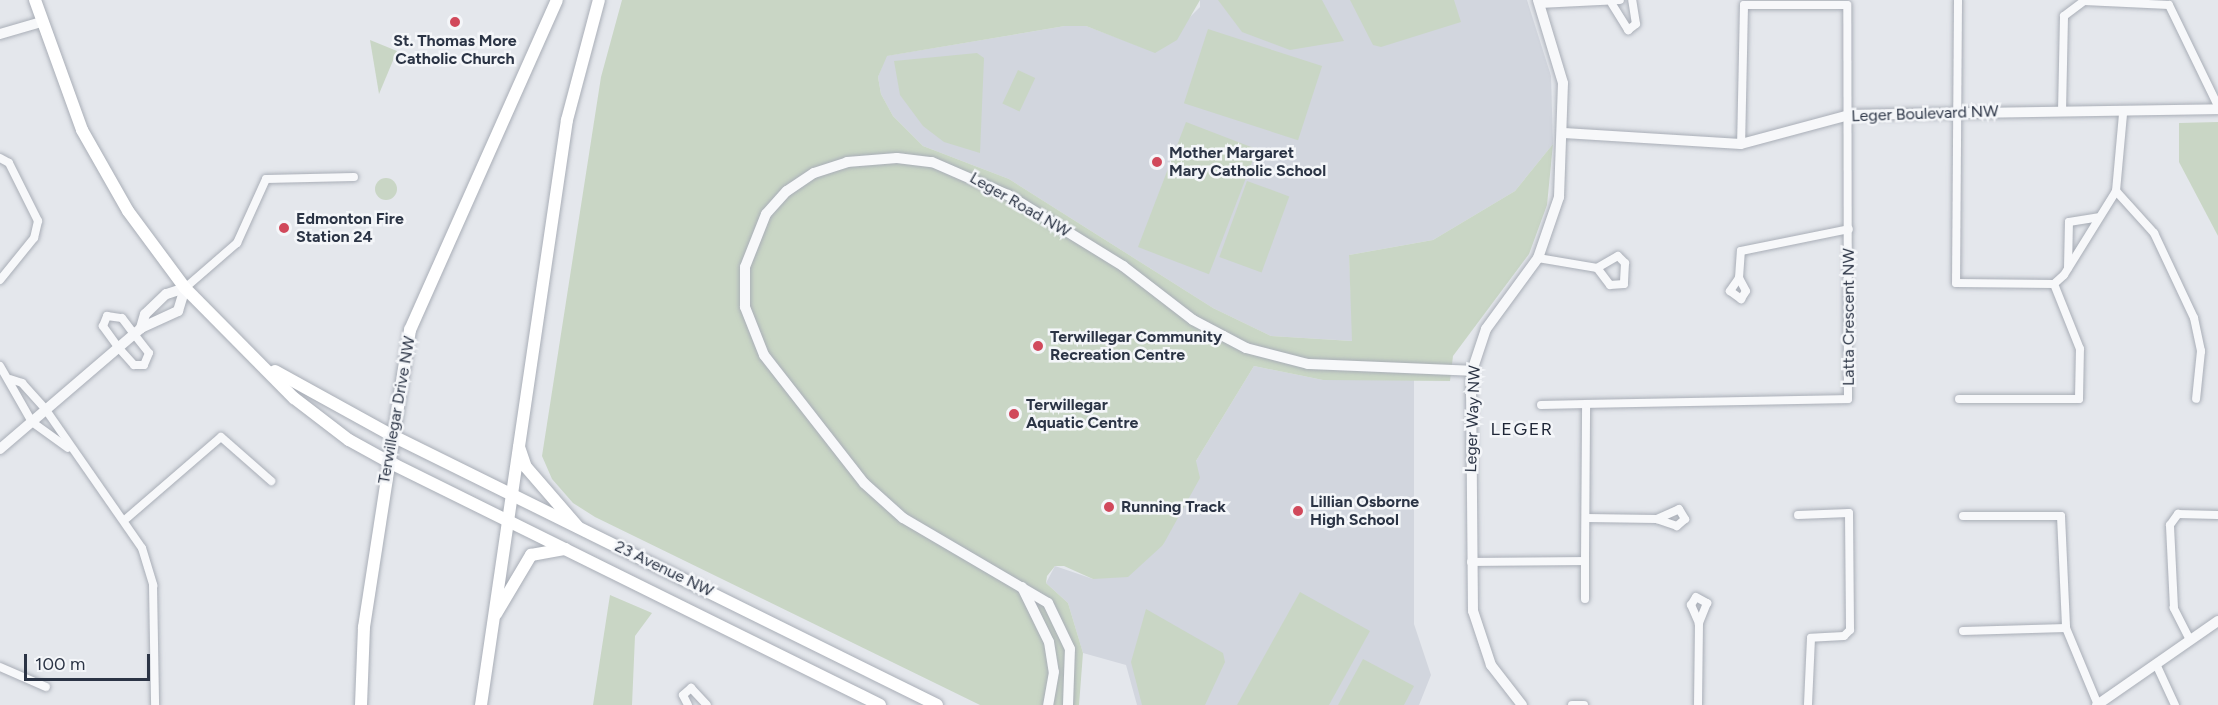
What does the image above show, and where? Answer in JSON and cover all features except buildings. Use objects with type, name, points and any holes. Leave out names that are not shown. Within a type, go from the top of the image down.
[{"type":"main road","name":"23 Avenue NW","points":[[35,0],[41,22],[82,130],[128,211],[185,288],[328,426],[387,461],[880,705]]},
{"type":"main road","name":"Terwillegar Drive NW","points":[[361,705],[364,627],[387,461],[407,344],[427,285],[556,0]]},
{"type":"main road","points":[[481,705],[506,520],[567,120],[599,0]]},
{"type":"main road","name":"23 Avenue NW","points":[[268,368],[391,435],[936,705]]},
{"type":"main road","points":[[518,439],[526,467],[578,527]]},
{"type":"main road","points":[[492,620],[531,555],[565,549]]},
{"type":"street","points":[[1539,2],[1616,2],[1628,30],[1636,24],[1632,0]]},
{"type":"street","points":[[1958,0],[1956,283],[2054,285],[2068,269],[2116,191],[2123,114]]},
{"type":"street","name":"Latta Crescent NW","points":[[1540,405],[1844,402],[1849,394],[1847,5],[1750,1],[1741,10],[1741,144]]},
{"type":"street","points":[[2062,112],[2064,16],[2084,1],[2169,5],[2218,108]]},
{"type":"street","name":"Leger Way NW","points":[[1522,705],[1501,680],[1480,640],[1472,562],[1472,371],[1491,321],[1538,258],[1558,204],[1564,133],[1562,70],[1539,2]]},
{"type":"street","points":[[0,34],[41,22]]},
{"type":"street","name":"Leger Boulevard NW","points":[[1564,133],[1741,144],[1849,115],[1958,111],[2123,114],[2218,108]]},
{"type":"street","points":[[0,158],[9,164],[38,221],[34,238],[0,280]]},
{"type":"street","name":"Leger Road NW","points":[[1068,705],[1072,672],[1067,638],[1048,603],[1022,586],[943,544],[864,483],[816,428],[756,339],[744,281],[752,240],[776,202],[814,173],[880,158],[949,167],[1008,195],[1123,266],[1193,320],[1246,348],[1308,364],[1472,371]]},
{"type":"street","points":[[138,331],[146,314],[166,294],[185,288],[237,243],[266,179],[354,177]]},
{"type":"street","points":[[2116,191],[2154,233],[2194,318],[2200,351],[2196,399]]},
{"type":"street","points":[[2068,269],[2069,222],[2099,217]]},
{"type":"street","points":[[1738,278],[1741,251],[1849,229]]},
{"type":"street","points":[[1538,258],[1597,268]]},
{"type":"street","points":[[1959,399],[2079,399],[2080,349],[2054,285]]},
{"type":"street","points":[[0,450],[138,331],[178,311],[185,288]]},
{"type":"street","points":[[107,316],[122,318],[138,331],[149,353],[144,365],[134,365],[118,347],[104,326],[107,316]]},
{"type":"street","points":[[0,366],[10,379],[11,391],[33,422],[68,448]]},
{"type":"street","points":[[10,379],[22,383],[46,410],[68,448],[126,518],[153,585],[155,705]]},
{"type":"street","points":[[1585,599],[1586,404]]},
{"type":"street","points":[[126,518],[220,437],[271,481]]},
{"type":"street","points":[[1798,515],[1849,513],[1850,630],[1844,636],[1811,638],[1808,705]]},
{"type":"street","points":[[2189,638],[2174,608],[2170,525],[2178,514],[2218,515]]},
{"type":"street","points":[[1963,516],[2061,516],[2066,628],[2097,705],[2189,638],[2218,621]]},
{"type":"street","points":[[1586,518],[1657,519]]},
{"type":"street","points":[[1472,562],[1585,561]]},
{"type":"street","points":[[1022,586],[1049,642],[1054,672],[1048,705]]},
{"type":"street","points":[[1698,705],[1699,623]]},
{"type":"street","points":[[1963,631],[2066,628]]},
{"type":"street","points":[[2156,664],[2175,705]]},
{"type":"street","points":[[0,667],[46,687]]},
{"type":"street","points":[[688,705],[683,695],[691,688],[707,705]]},
{"type":"street","points":[[864,697],[885,705]]},
{"type":"street","points":[[1572,705],[1584,705]]},
{"type":"shaded area","name":"Mother Margaret Mary Catholic School","points":[[1200,0],[1527,0],[1551,76],[1553,144],[1515,191],[1433,240],[1349,255],[1353,341],[1271,336],[1213,308],[1009,179],[923,146],[893,116],[881,94],[878,77],[886,56],[1065,26],[1086,26],[1155,52],[1200,7]]},
{"type":"shaded area","name":"Lillian Osborne High School","points":[[1254,366],[1323,380],[1414,378],[1414,624],[1431,675],[1419,705],[1137,705],[1126,665],[1083,653],[1068,603],[1046,583],[1055,566],[1093,579],[1163,545],[1196,461]]},
{"type":"green space","points":[[622,0],[1200,0],[1177,40],[1155,53],[1086,26],[1065,26],[887,56],[878,77],[881,94],[893,116],[923,146],[1009,179],[1213,308],[1271,336],[1352,341],[1349,255],[1433,240],[1515,191],[1553,144],[1547,205],[1529,254],[1453,356],[1450,381],[1323,380],[1254,366],[1196,461],[1200,478],[1163,545],[1128,577],[1093,579],[1064,566],[1055,566],[1047,576],[1046,583],[1068,603],[1083,653],[1079,705],[980,705],[595,517],[573,503],[552,479],[542,456],[601,77]]},
{"type":"green space","points":[[1218,0],[1322,0],[1344,41],[1290,50],[1242,32]]},
{"type":"green space","points":[[1350,0],[1454,0],[1461,22],[1381,47],[1373,45]]},
{"type":"green space","points":[[1208,29],[1322,66],[1298,140],[1184,103]]},
{"type":"green space","points":[[370,40],[397,51],[379,94]]},
{"type":"green space","points":[[977,53],[984,58],[980,153],[944,142],[923,126],[900,95],[894,61]]},
{"type":"green space","points":[[1018,70],[1035,78],[1020,112],[1002,104]]},
{"type":"green space","points":[[1186,122],[1257,149],[1209,274],[1138,247]]},
{"type":"green space","points":[[2218,122],[2218,236],[2179,162],[2179,123]]},
{"type":"green space","points":[[386,178],[394,181],[397,189],[394,197],[386,200],[378,197],[375,189],[378,181]]},
{"type":"green space","points":[[1247,181],[1289,196],[1262,273],[1219,257]]},
{"type":"green space","points":[[1300,592],[1370,631],[1329,705],[1237,705]]},
{"type":"green space","points":[[610,595],[652,613],[635,636],[632,705],[593,705]]},
{"type":"green space","points":[[1146,609],[1223,653],[1225,662],[1205,705],[1142,705],[1131,662]]},
{"type":"green space","points":[[1363,659],[1414,686],[1404,705],[1338,705]]},
{"type":"place","name":"St. Thomas More Catholic Church","points":[[455,22]]},
{"type":"place","name":"Mother Margaret Mary Catholic School","points":[[1157,162]]},
{"type":"place","name":"Edmonton Fire Station 24","points":[[284,228]]},
{"type":"place","name":"Terwillegar Community Recreation Centre","points":[[1038,346]]},
{"type":"place","name":"Terwillegar Aquatic Centre","points":[[1014,414]]},
{"type":"place","name":"Running Track","points":[[1109,507]]},
{"type":"place","name":"Lillian Osborne High School","points":[[1298,511]]},
{"type":"district","name":"LEGER","points":[[1522,429]]}]
